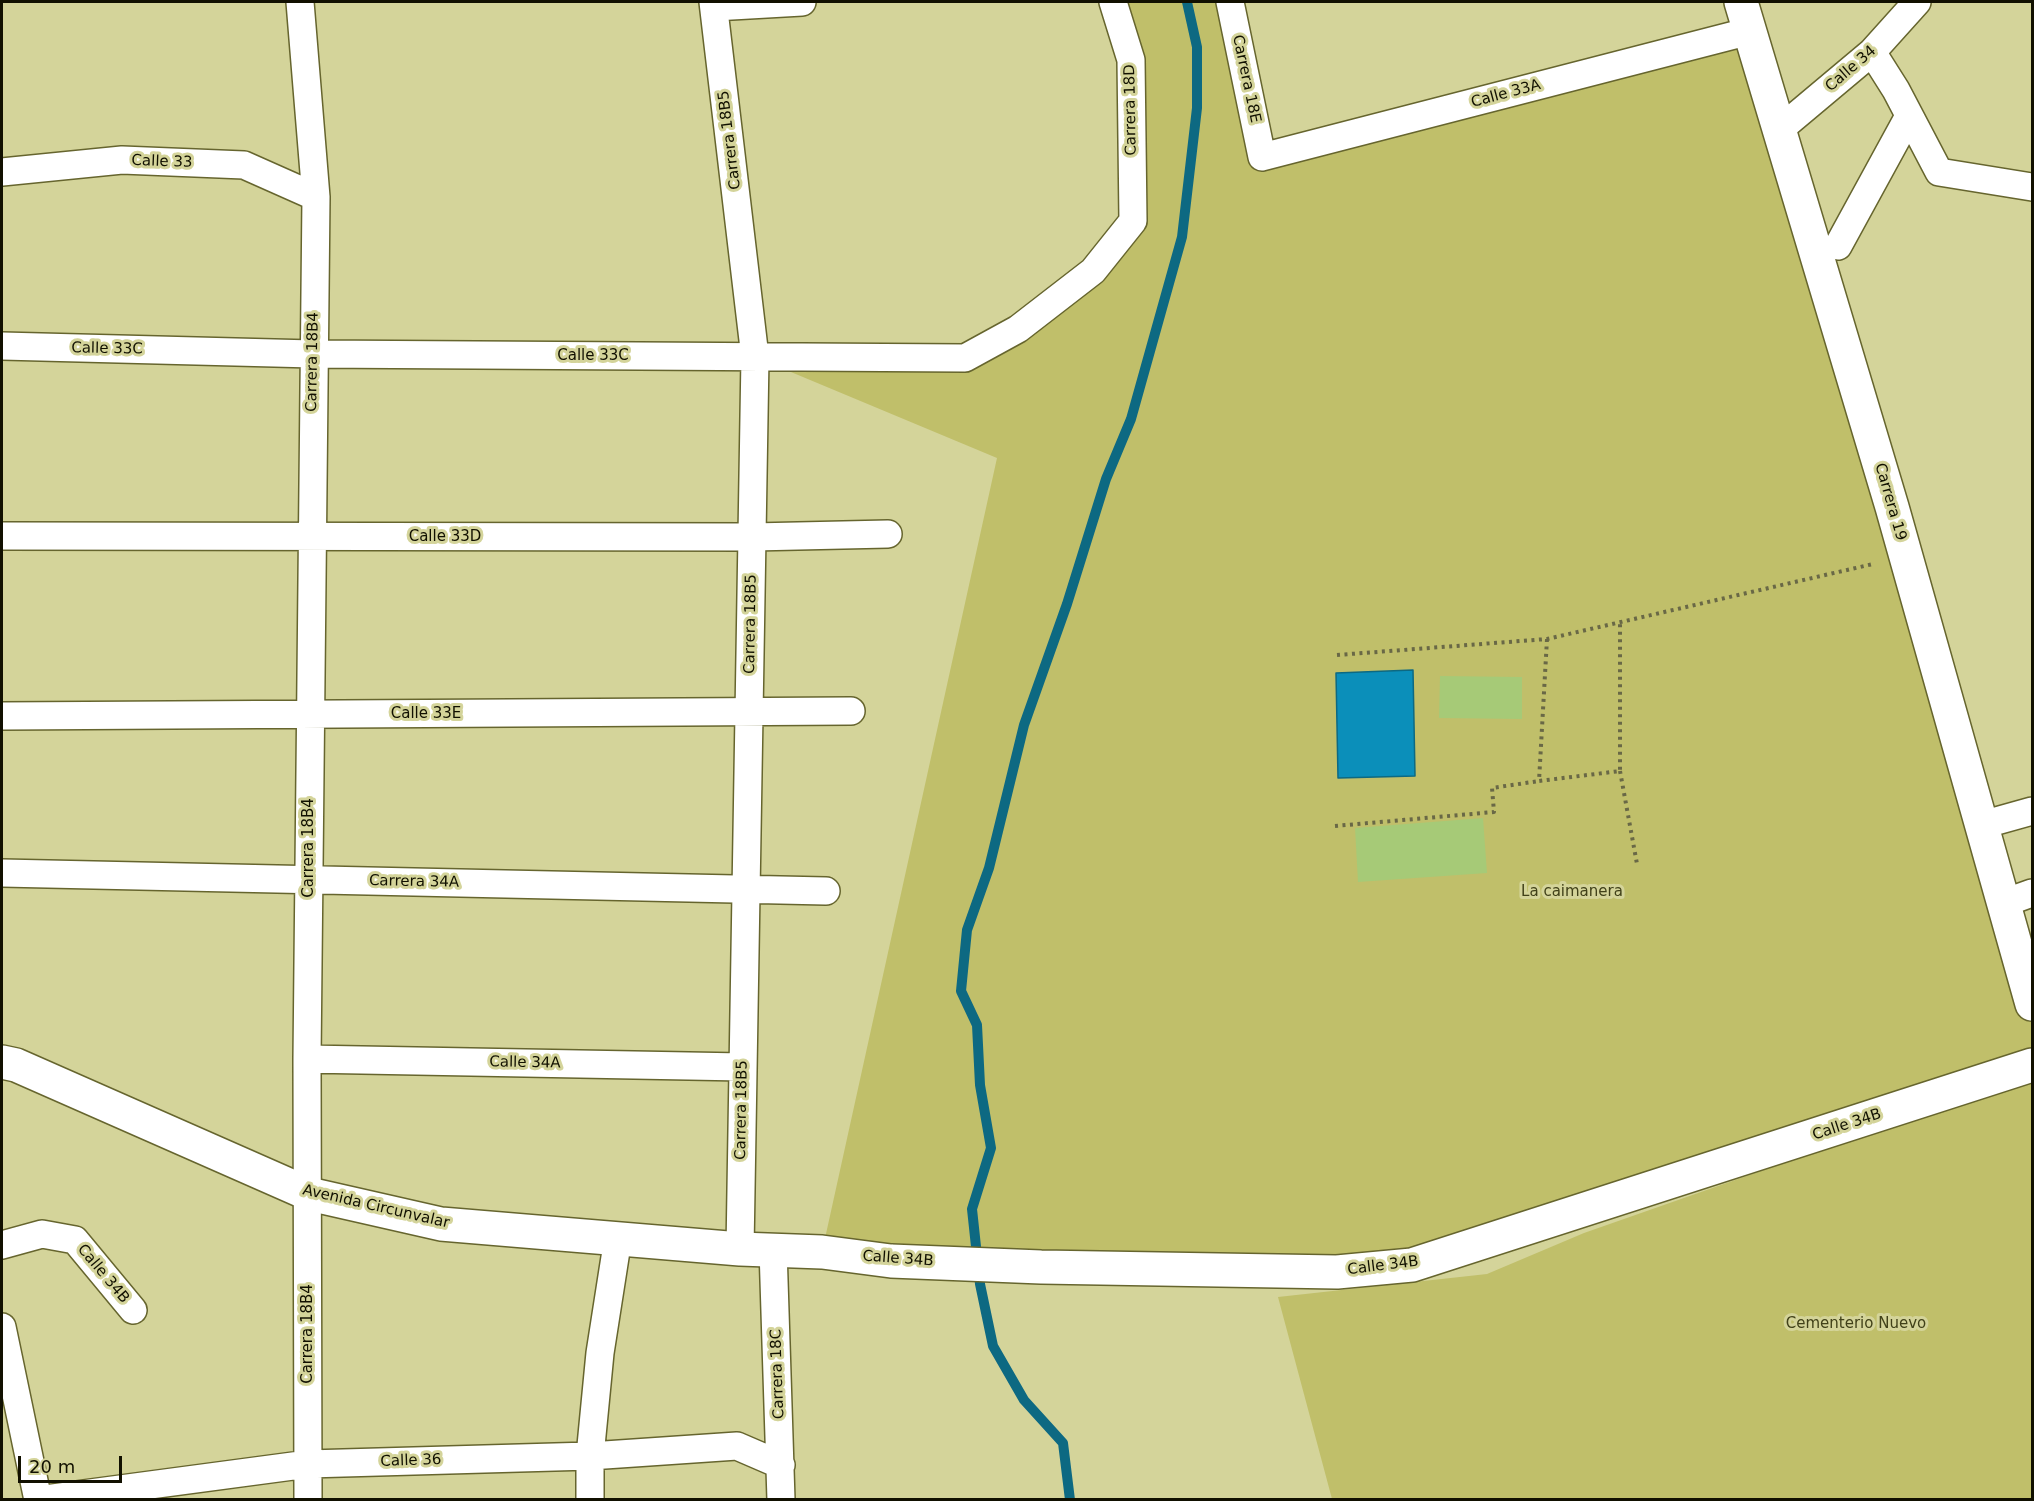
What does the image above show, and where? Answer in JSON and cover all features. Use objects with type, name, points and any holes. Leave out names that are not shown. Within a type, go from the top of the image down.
[{"type":"main road","name":"Carrera 19","points":[[1745,16],[1906,556],[1982,825],[2018,898],[2032,1004]]},
{"type":"main road","name":"Avenida Circunvalar","points":[[2,1062],[16,1065],[309,1194],[441,1224],[740,1249]]},
{"type":"main road","name":"Calle 34B","points":[[740,1249],[822,1252],[891,1261],[1003,1265],[1337,1272],[1412,1265],[2032,1065]]},
{"type":"street","name":"Carrera 18B4","points":[[300,2],[316,197],[307,1059],[308,1500]]},
{"type":"street","points":[[714,4],[802,2]]},
{"type":"street","name":"Carrera 18D","points":[[1113,2],[1131,60],[1133,221]]},
{"type":"street","name":"Carrera 18E","points":[[1230,2],[1262,157]]},
{"type":"street","name":"Calle 34","points":[[1779,130],[1872,52],[1917,2]]},
{"type":"street","name":"Carrera 18B5","points":[[714,4],[755,357],[740,1249]]},
{"type":"street","name":"Calle 33A","points":[[1262,157],[1745,16]]},
{"type":"street","points":[[1872,52],[1939,172],[2032,187]]},
{"type":"street","points":[[1838,246],[1909,116]]},
{"type":"street","name":"Calle 33","points":[[2,172],[122,160],[243,165],[316,197]]},
{"type":"street","name":"Calle 33C","points":[[2,346],[313,354],[965,358],[1018,329],[1092,271],[1133,221]]},
{"type":"street","name":"Calle 33D","points":[[2,536],[753,537],[888,534]]},
{"type":"street","name":"Calle 33E","points":[[2,717],[851,711]]},
{"type":"street","points":[[1982,825],[2032,811]]},
{"type":"street","name":"Carrera 34A","points":[[2,873],[826,891]]},
{"type":"street","name":"Calle 34A","points":[[307,1059],[743,1066]]},
{"type":"street","name":"Calle 34B","points":[[2,1245],[42,1234],[75,1240],[133,1310]]},
{"type":"street","points":[[590,1500],[590,1456],[600,1353],[618,1239]]},
{"type":"street","name":"Carrera 18C","points":[[773,1250],[781,1500]]},
{"type":"street","points":[[2,1327],[38,1500]]},
{"type":"street","name":"Calle 36","points":[[38,1500],[308,1464],[590,1456],[737,1446],[781,1465]]},
{"type":"path","points":[[1337,655],[1547,639],[1906,556]]},
{"type":"path","points":[[1620,621],[1620,771],[1637,864]]},
{"type":"path","points":[[1539,781],[1547,639]]},
{"type":"path","points":[[1335,826],[1494,812],[1492,788],[1620,771]]},
{"type":"green space","name":"La caimanera","points":[[1113,2],[1230,2],[1262,157],[1750,31],[2032,1004],[2032,1065],[1412,1265],[822,1252],[997,458],[755,357],[965,358],[1018,329],[1133,220]]},
{"type":"green space","name":"Cementerio Nuevo","points":[[2032,1076],[2032,1499],[1332,1499],[1278,1297],[1487,1274],[1584,1233]]},
{"type":"water","points":[[1413,670],[1415,776],[1338,778],[1336,673]]},
{"type":"building","points":[[1440,676],[1522,677],[1522,719],[1439,718]]},
{"type":"building","points":[[1483,818],[1487,873],[1358,882],[1355,828]]},
{"type":"waterway","points":[[1070,1500],[1063,1443],[1024,1400],[993,1346],[980,1284],[972,1209],[991,1148],[980,1085],[977,1025],[961,991],[967,930],[989,868],[1024,725],[1067,604],[1106,479],[1131,419],[1182,237],[1197,108],[1197,47],[1187,2]]}]
